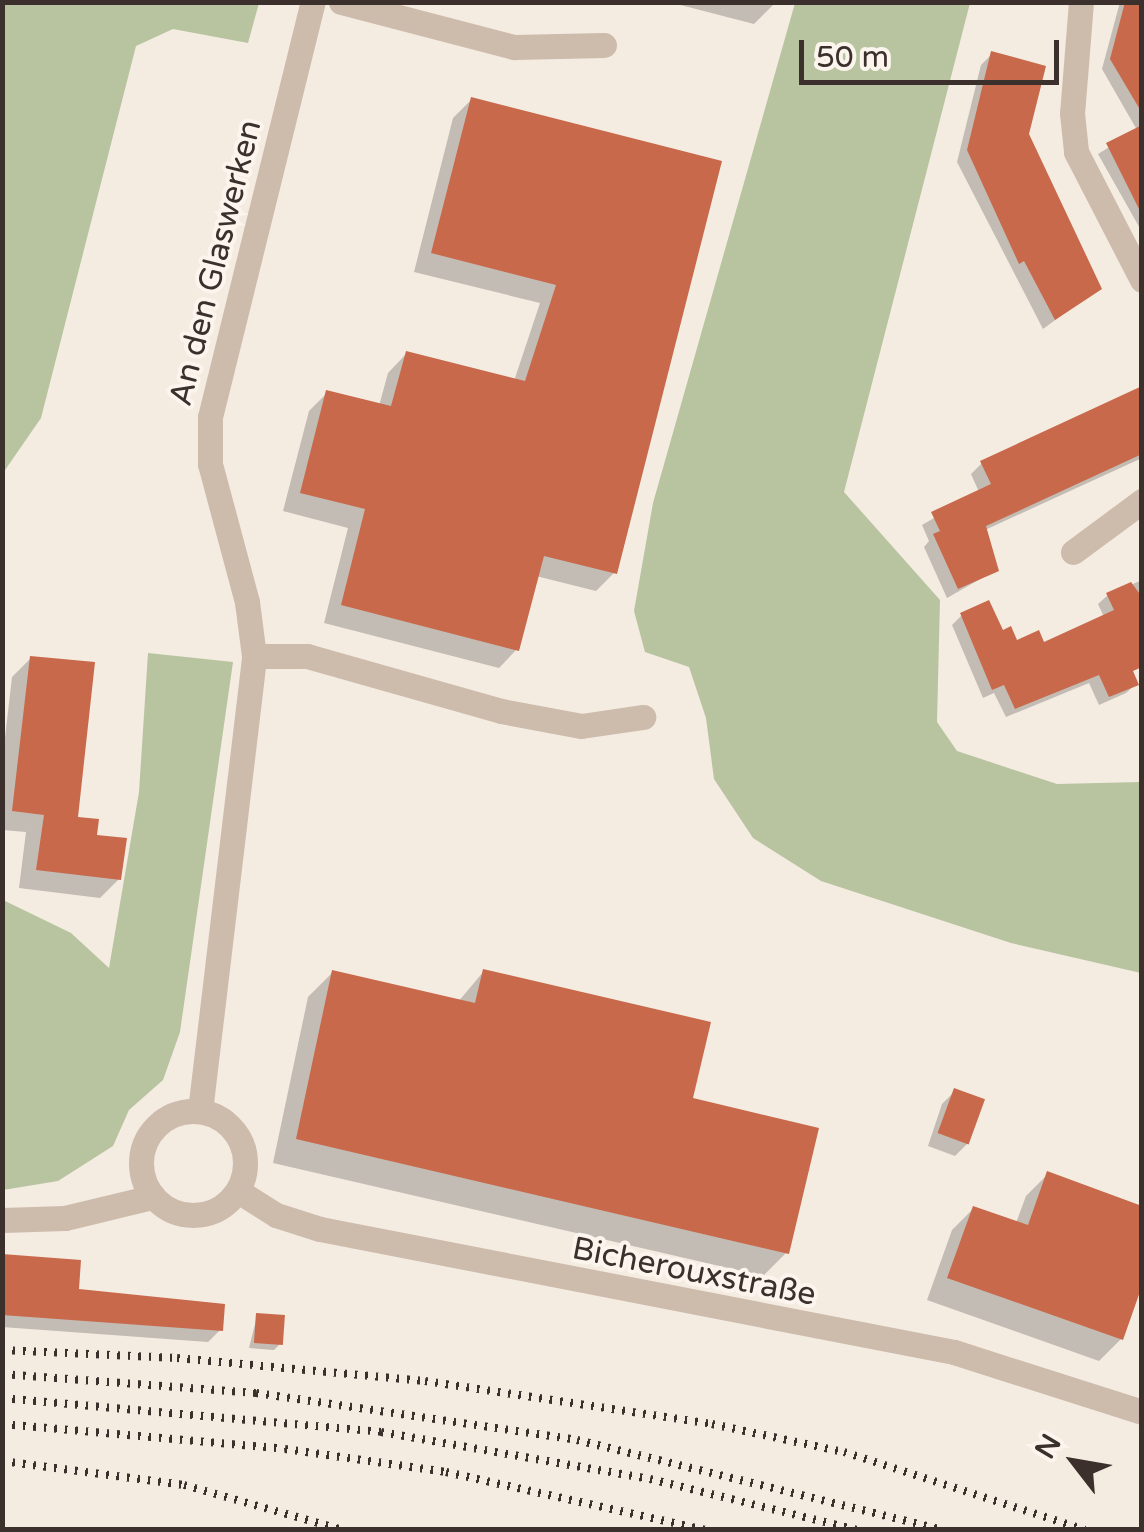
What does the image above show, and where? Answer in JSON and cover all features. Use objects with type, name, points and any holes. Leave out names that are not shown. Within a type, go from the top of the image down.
[{"type":"street","name":"An den Glaswerken","points":[[200,1111],[254,656],[247,602],[217,500],[210,417],[314,2]]},
{"type":"street","points":[[341,2],[514,47],[604,46]]},
{"type":"street","points":[[1081,2],[1072,113],[1076,152],[1142,280]]},
{"type":"street","points":[[1073,552],[1142,501]]},
{"type":"street","points":[[254,656],[307,656],[501,711],[581,726],[643,717]]},
{"type":"street","points":[[200,1111],[224,1120],[241,1140],[246,1166],[238,1191],[220,1209],[196,1216],[172,1212],[152,1197],[141,1174],[142,1149],[165,1120],[200,1111]]},
{"type":"street","name":"Bicherouxstraße","points":[[238,1191],[276,1216],[320,1229],[954,1352],[1142,1412]]},
{"type":"street","points":[[2,1220],[65,1218],[152,1197]]},
{"type":"green space","points":[[3,2],[259,3],[248,43],[173,29],[136,46],[41,418],[3,473]]},
{"type":"green space","points":[[795,3],[970,3],[844,492],[940,600],[937,722],[957,751],[1057,784],[1141,782],[1141,973],[1011,943],[821,881],[753,838],[714,779],[706,718],[689,667],[645,652],[634,611],[653,503]]},
{"type":"green space","points":[[148,653],[233,662],[180,1032],[163,1080],[129,1110],[113,1146],[58,1181],[3,1190],[3,900],[71,933],[109,968],[139,792]]},
{"type":"building","points":[[1125,2],[1142,2],[1142,113],[1110,59]]},
{"type":"building","points":[[991,51],[1046,66],[1029,134],[1102,289],[1055,320],[1024,261],[1019,264],[967,150]]},
{"type":"building","points":[[471,97],[722,161],[617,574],[544,556],[519,651],[341,605],[365,509],[300,493],[326,390],[391,406],[406,351],[525,381],[556,285],[431,253]]},
{"type":"building","points":[[1142,125],[1142,215],[1106,143]]},
{"type":"building","points":[[1142,386],[1142,454],[986,526],[999,571],[958,589],[933,534],[940,531],[931,512],[991,484],[980,461]]},
{"type":"building","points":[[1131,582],[1142,597],[1142,667],[1133,671],[1139,685],[1109,697],[1099,675],[1015,709],[1004,685],[992,690],[960,613],[989,600],[1003,630],[1011,626],[1017,640],[1039,630],[1044,642],[1114,610],[1106,593]]},
{"type":"building","points":[[30,656],[95,662],[78,817],[99,819],[97,835],[127,838],[121,880],[36,870],[44,815],[12,811]]},
{"type":"building","points":[[483,969],[711,1022],[693,1098],[819,1128],[789,1254],[296,1139],[332,970],[475,1003]]},
{"type":"building","points":[[954,1088],[985,1099],[969,1144],[938,1133]]},
{"type":"building","points":[[1047,1171],[1142,1206],[1142,1286],[1123,1340],[947,1278],[973,1206],[1028,1225]]},
{"type":"building","points":[[2,1254],[81,1260],[79,1289],[225,1304],[223,1331],[2,1315]]},
{"type":"building","points":[[256,1313],[285,1315],[283,1345],[254,1343]]},
{"type":"railway","points":[[2,1350],[177,1358],[425,1381],[712,1424],[844,1452],[1085,1530]]},
{"type":"railway","points":[[2,1374],[256,1393],[577,1440],[944,1530]]},
{"type":"railway","points":[[2,1398],[381,1432],[650,1479],[857,1530]]},
{"type":"railway","points":[[2,1424],[285,1449],[446,1472],[706,1530]]},
{"type":"railway","points":[[2,1461],[184,1485],[343,1530]]}]
